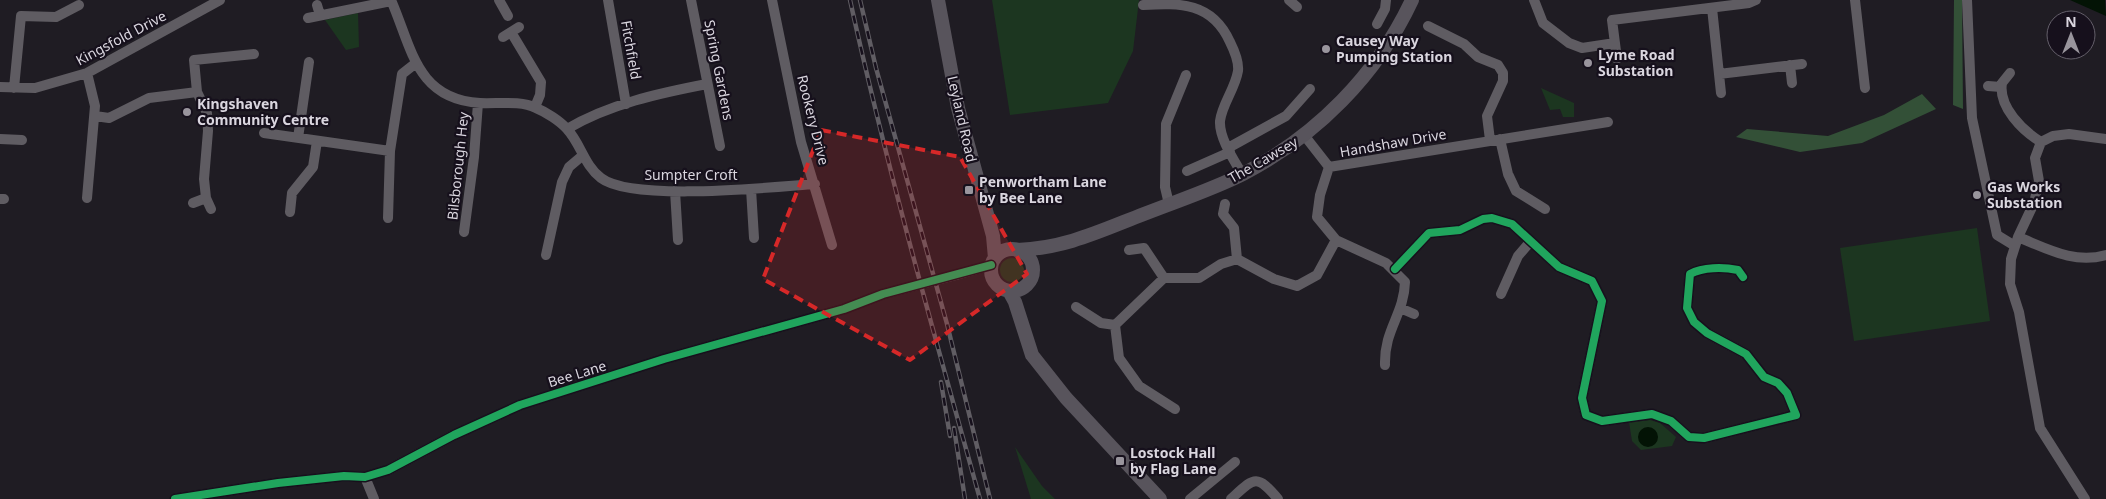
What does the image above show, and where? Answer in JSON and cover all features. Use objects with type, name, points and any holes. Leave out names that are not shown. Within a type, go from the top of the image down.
[{"type":"main road","name":"Leyland Road","points":[[938,0],[958,108],[993,236],[1003,255]]},
{"type":"main road","name":"The Cawsey","points":[[1003,255],[1059,246],[1242,174],[1274,156],[1304,135],[1351,91],[1373,65],[1391,38],[1412,0]]},
{"type":"main road","name":"The Cawsey","points":[[1033,271],[1040,259],[1059,246]]},
{"type":"main road","points":[[1020,317],[1027,285],[1033,271],[1029,258],[1003,255],[993,277],[996,284],[1009,291],[1015,291],[1027,285]]},
{"type":"main road","points":[[1009,291],[1020,317],[1032,355],[1049,377],[1160,499]]},
{"type":"street","name":"Kingsfold Drive","points":[[0,87],[36,88],[87,73],[220,0]]},
{"type":"street","name":"Sumpter Croft","points":[[308,18],[318,10],[391,0],[416,63],[426,80],[446,95],[478,103],[524,104],[536,107],[567,129],[582,156],[595,173],[604,180],[627,188],[675,191],[751,189],[815,184]]},
{"type":"street","points":[[499,0],[508,16]]},
{"type":"street","name":"Fitchfield","points":[[608,0],[626,104]]},
{"type":"street","name":"Spring Gardens","points":[[691,0],[720,146]]},
{"type":"street","name":"Rookery Drive","points":[[772,0],[801,142],[832,245]]},
{"type":"street","points":[[1376,24],[1385,9],[1386,0]]},
{"type":"street","points":[[1534,0],[1543,23],[1570,43],[1582,48],[1615,43]]},
{"type":"street","points":[[1617,60],[1612,20],[1749,3],[1756,0]]},
{"type":"street","points":[[1855,0],[1865,88]]},
{"type":"street","points":[[1967,0],[1972,118],[1980,165],[1997,235],[2074,258],[2091,259],[2106,255]]},
{"type":"street","points":[[1143,5],[1179,2],[1200,10],[1214,19],[1226,33],[1234,51],[1238,68],[1220,122],[1229,150],[1242,174]]},
{"type":"street","points":[[14,88],[21,16],[56,17],[79,5]]},
{"type":"street","points":[[1712,8],[1721,94]]},
{"type":"street","points":[[1428,26],[1464,44],[1478,57],[1498,65],[1503,73],[1503,81],[1486,116],[1516,191],[1545,209]]},
{"type":"street","points":[[511,32],[541,82],[536,107]]},
{"type":"street","points":[[210,210],[206,198],[204,179],[208,131],[207,113],[197,92],[194,60],[254,54]]},
{"type":"street","points":[[298,138],[309,62]]},
{"type":"street","points":[[388,218],[390,151],[402,74],[416,63]]},
{"type":"street","points":[[1719,74],[1802,64]]},
{"type":"street","points":[[1790,65],[1792,83]]},
{"type":"street","points":[[87,73],[93,90],[95,116],[87,198]]},
{"type":"street","points":[[2001,87],[2010,73]]},
{"type":"street","points":[[1169,204],[1165,187],[1166,124],[1186,75]]},
{"type":"street","points":[[567,129],[582,120],[657,94],[707,84]]},
{"type":"street","points":[[1988,86],[2001,87]]},
{"type":"street","points":[[2001,87],[2009,110],[2032,136],[2041,142]]},
{"type":"street","points":[[1187,171],[1229,150],[1286,116],[1310,88]]},
{"type":"street","points":[[95,116],[109,118],[149,98],[197,92]]},
{"type":"street","name":"Bilsborough Hey","points":[[464,232],[474,157],[478,103]]},
{"type":"street","name":"Handshaw Drive","points":[[1304,135],[1329,167],[1608,122]]},
{"type":"street","points":[[264,133],[390,151]]},
{"type":"street","points":[[2085,499],[2040,428],[2019,312],[2010,284],[2011,259],[2034,203],[2039,181],[2035,158],[2041,142],[2053,136],[2069,134],[2106,138]]},
{"type":"street","points":[[0,138],[22,140]]},
{"type":"street","points":[[290,212],[292,193],[313,168],[317,141]]},
{"type":"street","points":[[546,255],[562,182],[569,167],[582,156]]},
{"type":"street","points":[[1329,167],[1320,195],[1317,218],[1336,240],[1395,269],[1405,282],[1405,300],[1388,336],[1386,365]]},
{"type":"street","points":[[751,189],[754,238]]},
{"type":"street","points":[[675,191],[678,240]]},
{"type":"street","points":[[193,203],[206,198]]},
{"type":"street","points":[[1225,204],[1223,214],[1234,228],[1237,259]]},
{"type":"street","points":[[1395,269],[1429,233],[1460,230],[1483,219],[1492,218],[1512,224],[1559,267],[1592,280],[1602,301],[1582,398],[1586,415],[1602,421],[1652,414],[1671,422],[1689,437],[1704,438],[1796,415],[1788,393],[1778,383],[1764,377],[1753,361],[1742,351],[1700,327],[1687,308],[1690,274],[1698,270],[1725,268],[1738,270],[1743,277]]},
{"type":"street","points":[[1115,325],[1164,278],[1199,278],[1221,264],[1237,259],[1274,279],[1298,286],[1317,275],[1336,240]]},
{"type":"street","points":[[1501,294],[1518,256],[1530,242]]},
{"type":"street","points":[[1129,250],[1144,248],[1164,278]]},
{"type":"street","name":"Bee Lane","points":[[174,499],[278,483],[344,476],[365,477],[388,470],[454,435],[520,405],[664,360],[844,309],[883,294],[956,275],[1003,255]]},
{"type":"street","points":[[1076,307],[1101,323],[1115,325]]},
{"type":"street","points":[[1400,308],[1414,314]]},
{"type":"street","points":[[1115,325],[1118,358],[1139,386],[1175,409]]},
{"type":"street","points":[[1190,499],[1236,462]]},
{"type":"street","points":[[365,477],[374,499]]},
{"type":"street","points":[[1231,499],[1249,483],[1258,480],[1265,483],[1278,499]]},
{"type":"highlighted area","points":[[821,130],[960,157],[1027,274],[910,360],[763,279]]},
{"type":"green space","points":[[992,0],[1139,0],[1133,51],[1108,103],[1010,115]]},
{"type":"green space","points":[[1954,0],[1962,0],[1963,109],[1953,105]]},
{"type":"green space","points":[[358,13],[359,47],[346,50],[325,20]]},
{"type":"green space","points":[[1541,88],[1574,103],[1574,117],[1563,117],[1560,109],[1550,110]]},
{"type":"green space","points":[[1922,94],[1936,109],[1862,143],[1800,152],[1736,137],[1747,129],[1828,136],[1884,115]]},
{"type":"green space","points":[[1977,228],[1990,321],[1854,341],[1840,248]]},
{"type":"green space","points":[[1012,258],[1020,262],[1024,270],[1020,278],[1012,282],[1004,278],[1000,270],[1004,262]]},
{"type":"green space","points":[[1650,420],[1660,423],[1676,437],[1672,446],[1641,450],[1632,441],[1629,422]]},
{"type":"green space","points":[[1015,447],[1042,486],[1055,499],[1031,499]]},
{"type":"shaded area","points":[[2070,0],[2105,0],[2106,16]]},
{"type":"shaded area","points":[[1648,427],[1655,430],[1658,437],[1655,444],[1648,447],[1641,444],[1638,437],[1641,430]]},
{"type":"railway","points":[[850,0],[895,188],[980,499]]},
{"type":"railway","points":[[860,0],[876,68],[947,324],[990,499]]},
{"type":"railway","points":[[941,382],[950,436]]},
{"type":"railway","points":[[954,428],[965,499]]},
{"type":"cycle path","points":[[1395,269],[1429,233],[1460,230],[1483,219],[1492,218],[1512,224],[1559,267],[1592,281],[1602,301],[1582,398],[1586,415],[1602,421],[1652,414],[1671,421],[1689,437],[1704,438],[1796,415],[1787,393],[1778,383],[1764,377],[1746,354],[1707,333],[1694,322],[1687,308],[1690,274],[1707,269],[1726,268],[1738,270],[1743,277]]},
{"type":"cycle path","points":[[175,499],[278,483],[344,476],[365,477],[388,470],[454,435],[520,405],[664,359],[844,309],[883,294],[991,265]]},
{"type":"place","name":"Causey Way Pumping Station","points":[[1326,49]]},
{"type":"place","name":"Lyme Road Substation","points":[[1588,63]]},
{"type":"place","name":"Kingshaven Community Centre","points":[[187,112]]},
{"type":"place","name":"Penwortham Lane by Bee Lane","points":[[969,190]]},
{"type":"place","name":"Gas Works Substation","points":[[1977,195]]},
{"type":"place","name":"Lostock Hall by Flag Lane","points":[[1120,461]]}]
